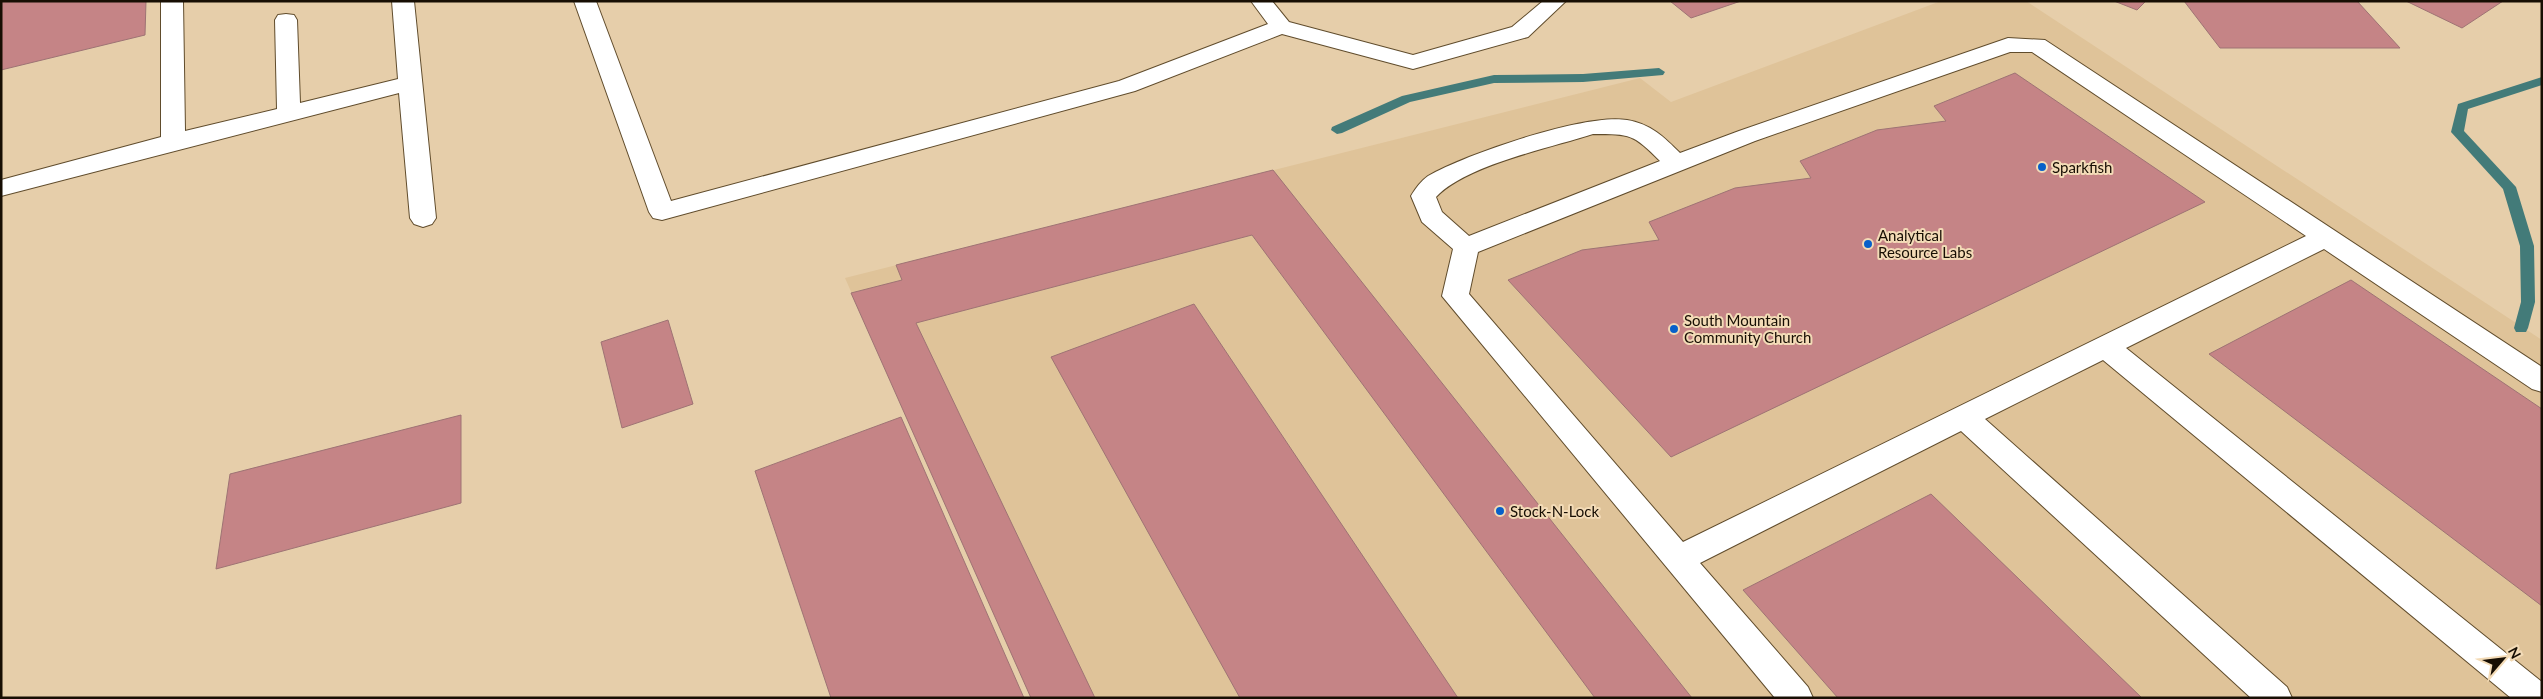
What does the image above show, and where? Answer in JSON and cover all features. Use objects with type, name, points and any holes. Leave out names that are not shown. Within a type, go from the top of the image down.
[{"type":"lane","points":[[172,1],[173,142]]},
{"type":"lane","points":[[403,1],[423,218]]},
{"type":"lane","points":[[584,1],[662,212],[1127,86],[1281,27],[1413,62],[1520,32],[1556,1]]},
{"type":"lane","points":[[1261,1],[1281,27]]},
{"type":"lane","points":[[286,20],[289,113]]},
{"type":"lane","points":[[1466,247],[1746,136],[2008,45],[2037,45],[2324,238],[2542,381]]},
{"type":"lane","points":[[1,188],[410,82]]},
{"type":"lane","points":[[1466,247],[1432,216],[1423,196],[1434,183],[1479,161],[1592,127],[1626,127],[1638,130],[1651,138],[1677,164]]},
{"type":"lane","points":[[1678,559],[2324,238]]},
{"type":"lane","points":[[1466,247],[1455,296],[1796,698]]},
{"type":"lane","points":[[2106,347],[2536,698]]},
{"type":"lane","points":[[1964,417],[2275,698]]},
{"type":"shaded area","points":[[1941,1],[2026,1],[2542,340],[2542,698],[1031,698],[845,278],[1640,78],[1671,102]]},
{"type":"building","points":[[1,1],[146,1],[145,35],[1,70]]},
{"type":"building","points":[[1670,1],[1741,1],[1691,18]]},
{"type":"building","points":[[2114,1],[2146,1],[2137,10]]},
{"type":"building","points":[[2184,1],[2357,1],[2400,48],[2220,48]]},
{"type":"building","points":[[2406,1],[2503,1],[2462,28]]},
{"type":"building","points":[[2015,73],[2205,202],[1671,457],[1508,280],[1582,250],[1659,240],[1649,222],[1735,188],[1811,178],[1800,161],[1877,130],[1946,121],[1934,106]]},
{"type":"building","name":"Stock-N-Lock","points":[[1273,170],[1692,698],[1595,698],[1252,235],[916,323],[1095,698],[1031,698],[851,293],[902,280],[896,265]]},
{"type":"building","points":[[2351,280],[2542,409],[2542,606],[2209,354]]},
{"type":"building","points":[[1194,304],[1458,698],[1240,698],[1051,357]]},
{"type":"building","points":[[668,320],[693,404],[622,428],[601,342]]},
{"type":"building","points":[[461,415],[461,503],[216,569],[230,474]]},
{"type":"building","points":[[901,417],[1024,698],[831,698],[755,471]]},
{"type":"building","points":[[1931,494],[2142,698],[1838,698],[1743,590]]},
{"type":"waterway","points":[[1337,130],[1406,99],[1494,79],[1583,78],[1659,72]]},
{"type":"waterway","points":[[2521,328],[2528,302],[2527,246],[2509,187],[2457,132],[2462,107],[2542,81]]},
{"type":"place","name":"Sparkfish","points":[[2042,167]]},
{"type":"place","name":"Analytical Resource Labs","points":[[1868,244]]},
{"type":"place","name":"South Mountain Community Church","points":[[1674,329]]},
{"type":"place","name":"Stock-N-Lock","points":[[1500,511]]}]
